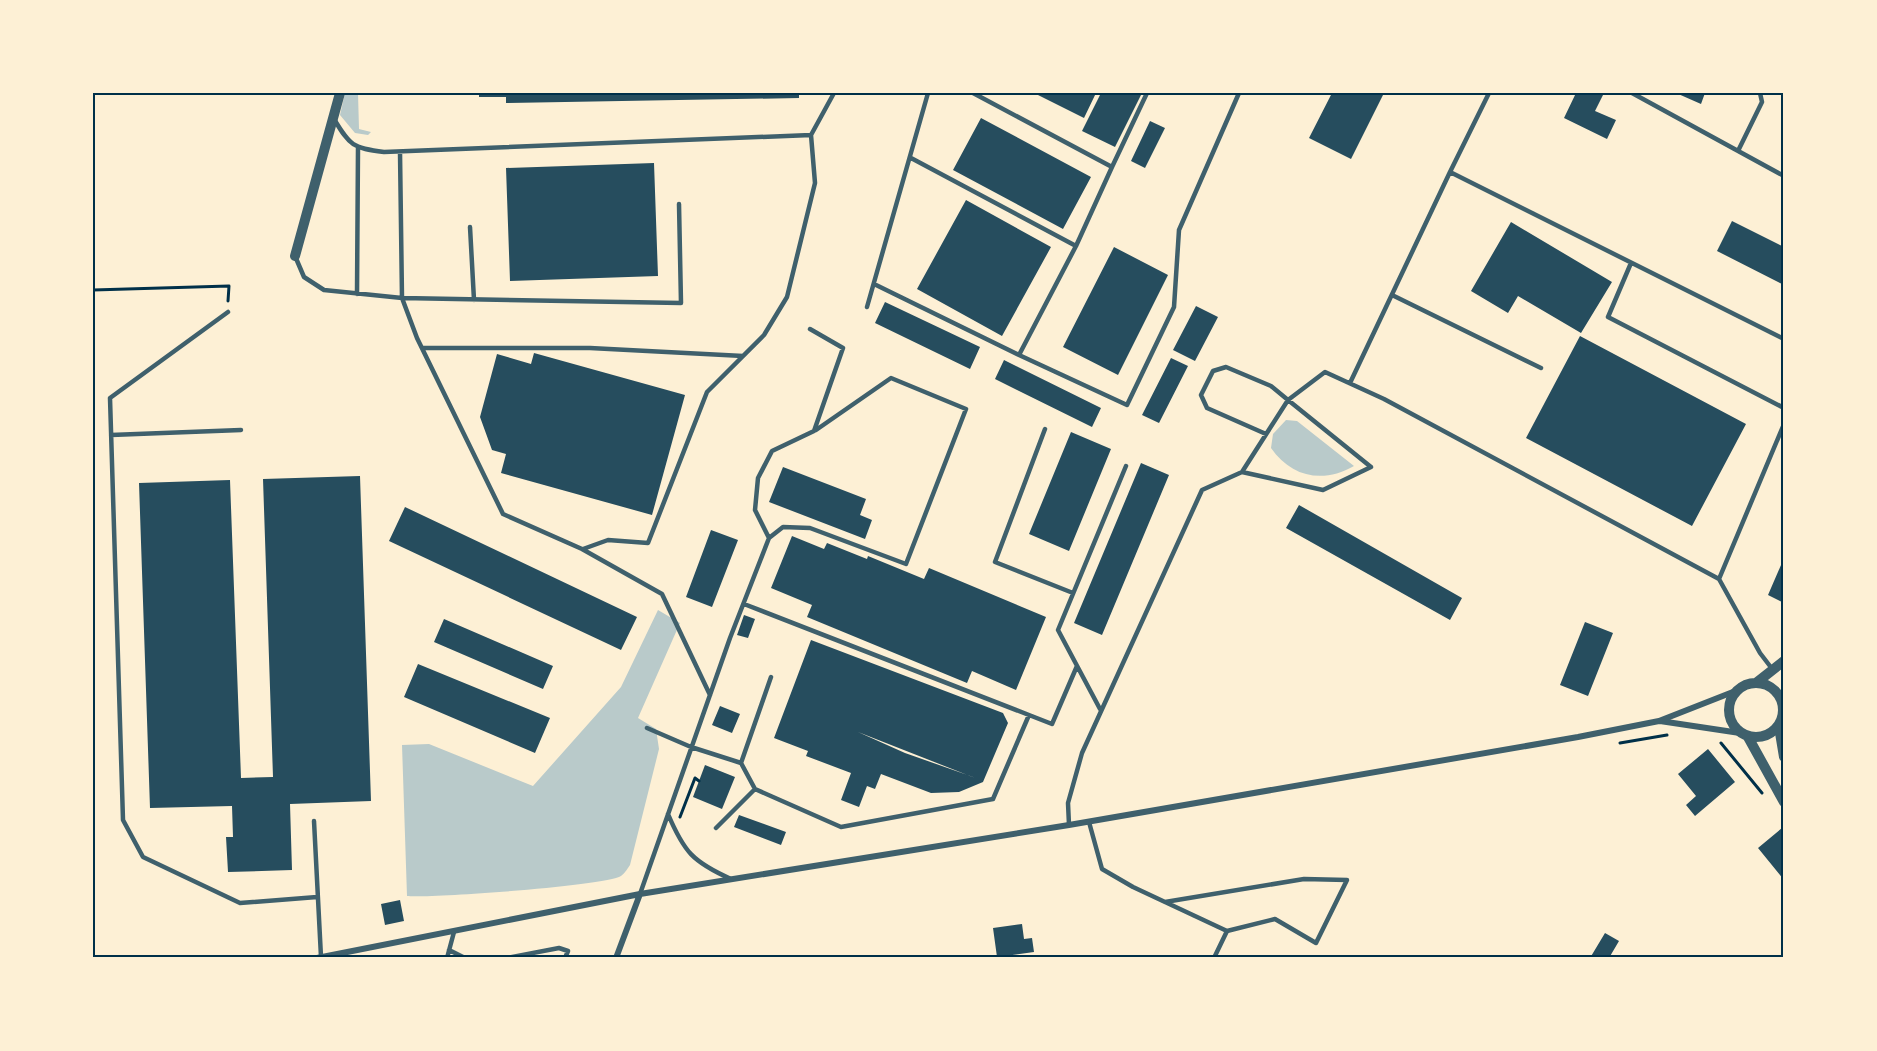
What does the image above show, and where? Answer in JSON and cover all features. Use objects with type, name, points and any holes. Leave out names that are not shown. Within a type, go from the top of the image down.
[{"type":"street","points":[[294,256],[340,93]]},
{"type":"street","points":[[319,958],[640,894],[1089,822],[1659,721],[1756,683],[1784,661]]},
{"type":"street","points":[[1756,683],[1775,690],[1784,708],[1779,727],[1784,757]]},
{"type":"street","points":[[1738,690],[1729,707],[1729,717],[1744,735],[1784,802]]},
{"type":"street","points":[[1659,721],[1765,737],[1779,727]]},
{"type":"street","points":[[616,958],[640,894]]},
{"type":"lane","points":[[582,549],[608,540],[648,543],[707,392],[764,335],[787,297],[815,183],[811,135],[834,93]]},
{"type":"lane","points":[[867,307],[928,93]]},
{"type":"lane","points":[[973,93],[1112,167]]},
{"type":"lane","points":[[1018,355],[1076,246],[1147,93]]},
{"type":"lane","points":[[874,284],[1018,355],[1127,405],[1174,307],[1179,230],[1239,93]]},
{"type":"lane","points":[[1350,384],[1489,93]]},
{"type":"lane","points":[[1632,93],[1784,176]]},
{"type":"lane","points":[[1738,151],[1762,102],[1760,93]]},
{"type":"lane","points":[[333,117],[348,143],[358,148],[400,152],[811,135]]},
{"type":"lane","points":[[357,294],[358,148]]},
{"type":"lane","points":[[400,152],[402,298],[423,348],[503,514],[582,549],[662,594],[710,695]]},
{"type":"lane","points":[[911,158],[1076,246]]},
{"type":"lane","points":[[1450,172],[1784,339]]},
{"type":"lane","points":[[294,256],[304,278],[324,290],[402,298],[681,303],[679,204]]},
{"type":"lane","points":[[470,226],[474,300]]},
{"type":"lane","points":[[1631,263],[1608,317],[1784,408]]},
{"type":"lane","points":[[1392,295],[1541,368]]},
{"type":"lane","points":[[228,312],[110,398],[123,820],[143,856],[240,903],[317,897]]},
{"type":"lane","points":[[810,329],[843,348],[814,431]]},
{"type":"lane","points":[[423,348],[590,348],[743,356]]},
{"type":"lane","points":[[1242,472],[1323,490],[1371,467],[1271,386],[1226,366],[1213,371],[1201,395],[1207,408],[1266,434]]},
{"type":"lane","points":[[1069,825],[1068,803],[1082,753],[1100,708],[1202,490],[1242,472],[1288,400],[1324,372],[1719,579],[1760,653],[1773,670]]},
{"type":"lane","points":[[640,894],[691,747],[769,538],[783,527],[810,528],[906,564],[966,409],[891,378],[814,431],[772,451],[758,478],[755,510],[769,538]]},
{"type":"lane","points":[[1719,579],[1784,424]]},
{"type":"lane","points":[[1046,429],[995,562],[1074,593]]},
{"type":"lane","points":[[111,435],[241,430]]},
{"type":"lane","points":[[1100,708],[1058,630],[1126,466]]},
{"type":"lane","points":[[744,604],[1052,724],[1077,666]]},
{"type":"lane","points":[[741,763],[771,677]]},
{"type":"lane","points":[[647,728],[691,747],[741,763],[755,789],[841,827],[993,799],[1029,715]]},
{"type":"lane","points":[[716,828],[755,789]]},
{"type":"lane","points":[[668,814],[685,850],[698,863],[731,879]]},
{"type":"lane","points":[[314,821],[319,958]]},
{"type":"lane","points":[[1089,822],[1102,869],[1165,902],[1227,931],[1275,919],[1316,943],[1347,880],[1304,879],[1165,902]]},
{"type":"lane","points":[[1214,958],[1227,931]]},
{"type":"lane","points":[[447,958],[454,932]]},
{"type":"lane","points":[[507,958],[559,948],[568,951],[565,958]]},
{"type":"lane","points":[[449,950],[465,958]]},
{"type":"path","points":[[93,290],[229,285],[228,312]]},
{"type":"path","points":[[1620,743],[1678,733]]},
{"type":"path","points":[[1718,739],[1762,793]]},
{"type":"path","points":[[678,822],[695,778],[699,780]]},
{"type":"shaded area","points":[[345,93],[358,93],[359,129],[371,132],[368,135],[355,133],[340,115]]},
{"type":"shaded area","points":[[1286,420],[1297,421],[1354,466],[1342,472],[1319,476],[1308,475],[1288,466],[1271,448],[1273,434]]},
{"type":"shaded area","points":[[658,610],[680,623],[638,718],[656,729],[659,749],[630,865],[624,873],[609,880],[585,884],[482,893],[407,896],[402,745],[429,744],[533,786],[621,687]]},
{"type":"building","points":[[479,93],[799,93],[799,98],[506,103],[506,97],[479,97]]},
{"type":"building","points":[[1034,93],[1096,93],[1084,118]]},
{"type":"building","points":[[1101,93],[1142,93],[1115,147],[1082,131]]},
{"type":"building","points":[[1332,93],[1384,93],[1351,159],[1309,138]]},
{"type":"building","points":[[1576,93],[1603,95],[1595,111],[1616,120],[1607,139],[1564,118]]},
{"type":"building","points":[[1676,93],[1705,93],[1701,104]]},
{"type":"building","points":[[981,118],[1091,177],[1063,229],[953,170]]},
{"type":"building","points":[[1150,121],[1165,128],[1145,168],[1131,161]]},
{"type":"building","points":[[654,163],[658,276],[510,281],[506,168]]},
{"type":"building","points":[[966,200],[1051,247],[1002,336],[917,289]]},
{"type":"building","points":[[1732,221],[1784,247],[1784,285],[1717,251]]},
{"type":"building","points":[[1511,222],[1612,282],[1581,333],[1518,296],[1508,313],[1471,291]]},
{"type":"building","points":[[1114,247],[1168,275],[1118,375],[1063,347]]},
{"type":"building","points":[[885,302],[980,347],[970,369],[875,323]]},
{"type":"building","points":[[1196,306],[1218,317],[1195,361],[1173,350]]},
{"type":"building","points":[[1580,336],[1746,424],[1692,526],[1526,438]]},
{"type":"building","points":[[534,353],[685,395],[652,515],[501,473],[506,454],[492,450],[480,417],[497,354],[531,364]]},
{"type":"building","points":[[1171,358],[1188,366],[1159,423],[1142,415]]},
{"type":"building","points":[[1004,360],[1101,408],[1092,427],[995,379]]},
{"type":"building","points":[[1071,432],[1111,449],[1069,551],[1029,534]]},
{"type":"building","points":[[1141,463],[1169,475],[1102,635],[1074,623]]},
{"type":"building","points":[[783,467],[866,499],[860,515],[872,520],[865,539],[769,502]]},
{"type":"building","points":[[360,476],[371,801],[290,804],[292,870],[228,872],[226,837],[233,837],[232,806],[150,808],[139,483],[230,480],[241,778],[273,777],[263,479]]},
{"type":"building","points":[[1299,505],[1462,598],[1450,620],[1286,528]]},
{"type":"building","points":[[405,507],[637,617],[621,650],[389,541]]},
{"type":"building","points":[[711,530],[738,540],[712,607],[686,597]]},
{"type":"building","points":[[792,536],[824,549],[827,543],[867,559],[868,556],[924,579],[929,568],[1046,617],[1016,690],[972,671],[967,683],[807,617],[812,605],[771,588]]},
{"type":"building","points":[[1784,558],[1784,603],[1768,595]]},
{"type":"building","points":[[744,615],[755,619],[748,638],[737,635]]},
{"type":"building","points":[[444,619],[553,666],[543,689],[434,642]]},
{"type":"building","points":[[1585,622],[1613,633],[1588,696],[1560,685]]},
{"type":"building","points":[[811,640],[1003,713],[1008,723],[983,782],[959,792],[931,793],[881,774],[875,789],[867,786],[859,807],[841,800],[851,773],[806,756],[808,751],[774,738]],"holes":[[[858,732],[967,775],[905,753]]]},
{"type":"building","points":[[418,664],[550,718],[535,753],[404,697]]},
{"type":"building","points":[[720,706],[740,714],[732,733],[712,725]]},
{"type":"building","points":[[1708,749],[1735,782],[1695,816],[1686,805],[1696,796],[1678,774]]},
{"type":"building","points":[[705,765],[735,777],[722,809],[693,797]]},
{"type":"building","points":[[739,815],[786,832],[781,845],[734,827]]},
{"type":"building","points":[[1782,828],[1784,831],[1784,880],[1758,848]]},
{"type":"building","points":[[400,900],[404,921],[385,925],[381,904]]},
{"type":"building","points":[[1022,924],[1024,939],[1032,938],[1034,952],[997,957],[993,928]]},
{"type":"building","points":[[1605,933],[1619,941],[1609,958],[1590,958]]}]
